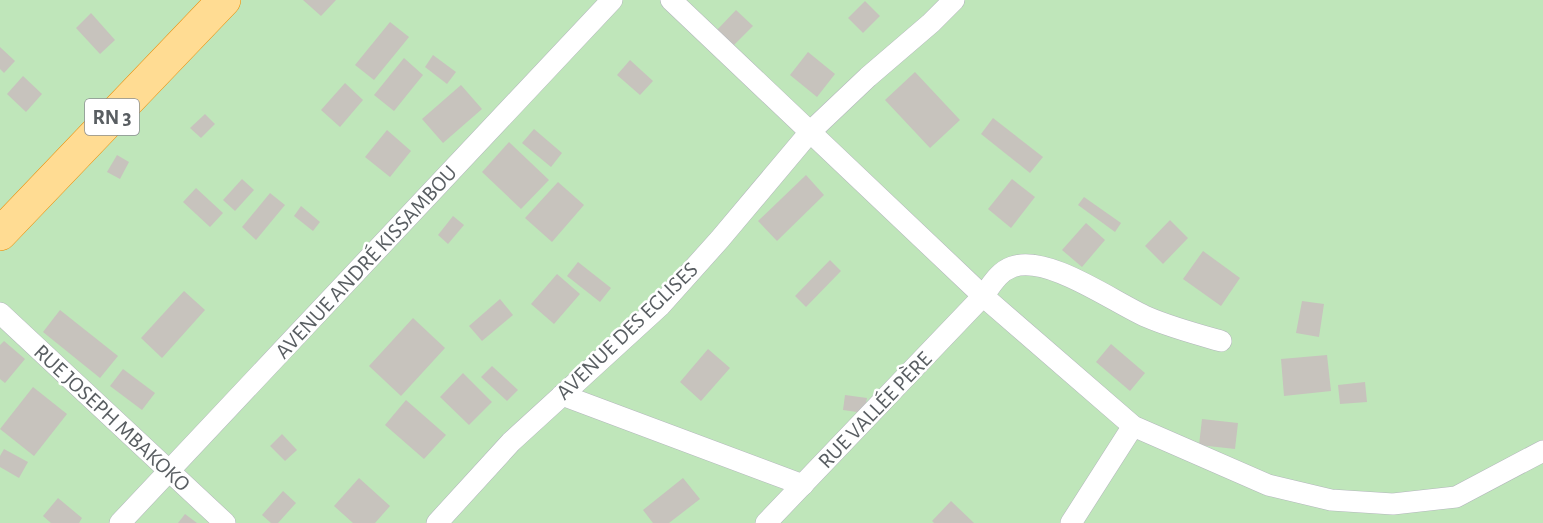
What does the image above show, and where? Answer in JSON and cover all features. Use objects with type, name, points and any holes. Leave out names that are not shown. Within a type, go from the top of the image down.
[{"type":"highway","name":"RN 3","points":[[0,234],[224,0]]},
{"type":"street","name":"AVENUE ANDRÉ KISSAMBOU","points":[[120,523],[612,0]]},
{"type":"street","points":[[671,0],[983,296],[1133,426],[1268,486],[1331,500],[1393,504],[1456,496],[1543,451]]},
{"type":"street","name":"AVENUE DES EGLISES","points":[[437,523],[511,442],[660,306],[810,132],[868,76],[931,23],[954,0]]},
{"type":"street","name":"RUE VALLÉE PÈRE","points":[[766,523],[983,296],[999,276],[1012,267],[1028,265],[1064,273],[1148,317],[1221,341]]},
{"type":"street","name":"RUE JOSEPH MBAKOKO","points":[[0,313],[225,523]]},
{"type":"street","points":[[562,395],[803,485]]},
{"type":"street","points":[[1071,523],[1133,426]]},
{"type":"green space","points":[[0,0],[1543,0],[1543,523],[0,523]]},
{"type":"building","points":[[303,0],[336,0],[321,16]]},
{"type":"building","points":[[865,1],[880,16],[863,33],[848,18]]},
{"type":"building","points":[[736,10],[753,26],[733,46],[717,30]]},
{"type":"building","points":[[91,13],[115,40],[100,54],[76,28]]},
{"type":"building","points":[[390,22],[409,37],[374,80],[355,65]]},
{"type":"building","points":[[0,47],[15,61],[4,73],[0,69]]},
{"type":"building","points":[[808,52],[835,74],[817,97],[790,75]]},
{"type":"building","points":[[433,55],[456,72],[447,84],[425,67]]},
{"type":"building","points":[[404,58],[423,75],[394,111],[374,95]]},
{"type":"building","points":[[630,60],[653,81],[640,95],[617,75]]},
{"type":"building","points":[[915,72],[960,120],[930,148],[885,100]]},
{"type":"building","points":[[23,76],[42,94],[26,112],[7,94]]},
{"type":"building","points":[[345,83],[363,100],[340,127],[321,110]]},
{"type":"building","points":[[461,85],[482,109],[443,143],[422,119]]},
{"type":"building","points":[[205,114],[215,124],[201,138],[190,128]]},
{"type":"building","points":[[993,118],[1043,157],[1030,173],[981,134]]},
{"type":"building","points":[[534,129],[562,153],[551,167],[522,143]]},
{"type":"building","points":[[387,130],[411,151],[390,177],[365,157]]},
{"type":"building","points":[[509,142],[549,180],[521,209],[482,172]]},
{"type":"building","points":[[117,155],[129,162],[120,179],[107,172]]},
{"type":"building","points":[[806,175],[824,195],[777,241],[758,221]]},
{"type":"building","points":[[242,179],[254,190],[235,211],[223,200]]},
{"type":"building","points":[[1012,179],[1035,197],[1011,228],[988,209]]},
{"type":"building","points":[[558,182],[584,205],[552,242],[525,218]]},
{"type":"building","points":[[196,188],[223,213],[210,227],[183,202]]},
{"type":"building","points":[[270,193],[285,205],[256,240],[242,227]]},
{"type":"building","points":[[1084,197],[1121,223],[1115,232],[1078,205]]},
{"type":"building","points":[[301,206],[320,222],[313,231],[294,216]]},
{"type":"building","points":[[453,216],[464,225],[448,244],[438,235]]},
{"type":"building","points":[[1170,220],[1188,238],[1163,264],[1145,246]]},
{"type":"building","points":[[1086,223],[1105,240],[1082,267],[1062,250]]},
{"type":"building","points":[[1203,251],[1240,278],[1221,306],[1183,279]]},
{"type":"building","points":[[830,260],[841,271],[806,307],[795,296]]},
{"type":"building","points":[[578,262],[611,288],[600,302],[567,276]]},
{"type":"building","points":[[557,274],[580,294],[554,324],[531,304]]},
{"type":"building","points":[[184,291],[205,310],[162,358],[141,338]]},
{"type":"building","points":[[500,299],[513,315],[482,341],[469,326]]},
{"type":"building","points":[[1302,301],[1324,304],[1319,337],[1296,333]]},
{"type":"building","points":[[60,310],[118,356],[100,378],[43,332]]},
{"type":"building","points":[[413,318],[445,348],[401,396],[369,366]]},
{"type":"building","points":[[4,341],[25,359],[5,383],[0,379],[0,345]]},
{"type":"building","points":[[1111,344],[1145,373],[1130,391],[1096,362]]},
{"type":"building","points":[[708,349],[730,368],[701,401],[680,382]]},
{"type":"building","points":[[1327,355],[1331,391],[1284,396],[1281,359]]},
{"type":"building","points":[[492,366],[518,390],[507,401],[481,377]]},
{"type":"building","points":[[123,369],[155,393],[142,410],[110,386]]},
{"type":"building","points":[[463,373],[492,402],[469,425],[440,397]]},
{"type":"building","points":[[1365,382],[1367,402],[1340,404],[1338,385]]},
{"type":"building","points":[[33,387],[67,414],[34,456],[0,429]]},
{"type":"building","points":[[845,395],[867,398],[864,413],[843,410]]},
{"type":"building","points":[[406,400],[446,435],[424,459],[385,425]]},
{"type":"building","points":[[1202,419],[1238,423],[1235,449],[1199,445]]},
{"type":"building","points":[[282,434],[297,450],[285,461],[270,446]]},
{"type":"building","points":[[4,449],[28,462],[19,478],[0,467],[0,456]]},
{"type":"building","points":[[359,478],[390,506],[375,523],[353,523],[334,506]]},
{"type":"building","points":[[683,478],[700,499],[669,523],[653,523],[643,510]]},
{"type":"building","points":[[283,491],[296,503],[278,523],[271,523],[262,515]]},
{"type":"building","points":[[58,498],[82,518],[79,523],[51,523],[43,516]]},
{"type":"building","points":[[951,501],[974,523],[934,523],[932,521]]},
{"type":"building","points":[[185,514],[197,523],[178,523]]}]
